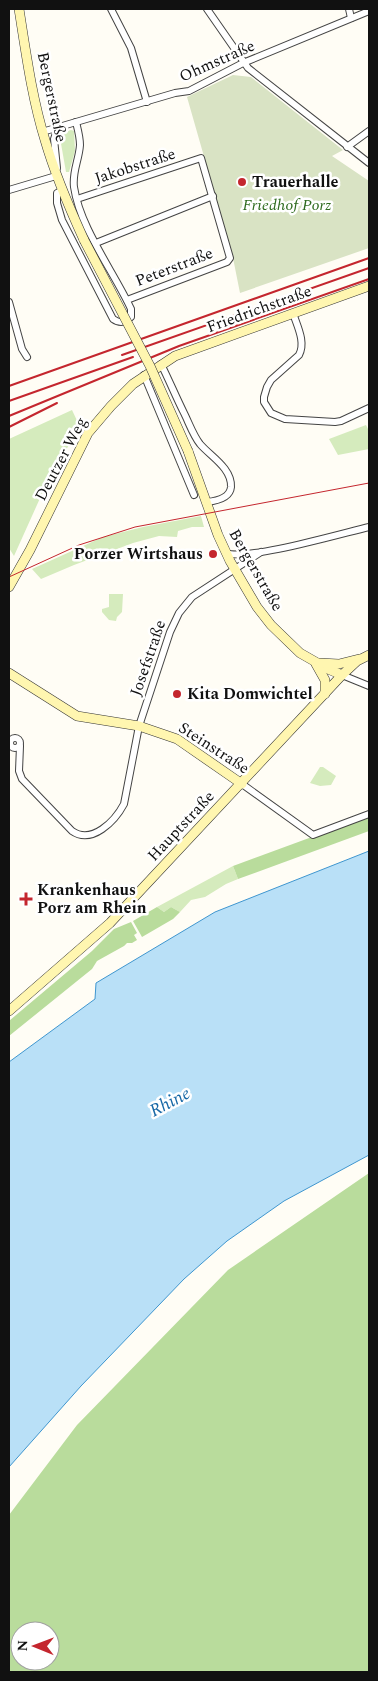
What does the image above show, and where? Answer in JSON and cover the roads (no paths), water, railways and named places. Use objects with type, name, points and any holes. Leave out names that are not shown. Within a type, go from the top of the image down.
[{"type":"street","name":"Bergerstraße","points":[[19,9],[42,132],[61,191],[84,240],[154,374],[188,451],[207,502],[216,533],[226,554],[234,570],[270,625],[290,645],[315,662],[342,675]]},
{"type":"street","points":[[111,9],[131,48],[147,102]]},
{"type":"street","points":[[207,9],[244,63],[369,163]]},
{"type":"street","points":[[349,9],[350,18]]},
{"type":"street","name":"Ohmstraße","points":[[42,132],[189,91],[244,63],[369,11]]},
{"type":"street","name":"Bergerstraße","points":[[61,191],[57,193],[56,203],[62,220],[113,319],[117,322],[124,322],[131,317],[131,309],[96,243],[77,199],[74,173],[80,146],[76,122]]},
{"type":"street","name":"Bergerstraße","points":[[58,128],[54,139],[61,191]]},
{"type":"street","points":[[348,147],[369,131]]},
{"type":"street","name":"Jakobstraße","points":[[77,199],[201,158],[212,196]]},
{"type":"street","points":[[9,190],[56,176]]},
{"type":"street","points":[[96,243],[212,196]]},
{"type":"street","name":"Peterstraße","points":[[127,300],[227,262],[230,258],[212,196]]},
{"type":"street","name":"Friedrichstraße","points":[[161,364],[187,351],[369,286]]},
{"type":"street","points":[[9,302],[22,348],[27,357]]},
{"type":"street","points":[[292,313],[301,337],[301,351],[266,387],[264,399],[268,409],[280,418],[328,422],[341,421],[369,408]]},
{"type":"street","points":[[161,364],[192,431],[205,449],[221,464],[231,483],[228,494],[221,499],[207,502]]},
{"type":"street","name":"Deutzer Weg","points":[[9,587],[30,550],[93,426],[120,396],[144,375],[161,364]]},
{"type":"street","points":[[144,375],[194,495]]},
{"type":"street","name":"Josefstraße","points":[[226,554],[233,556],[261,552],[369,526]]},
{"type":"street","name":"Josefstraße","points":[[20,746],[19,770],[22,778],[72,832],[80,835],[97,833],[117,815],[124,804],[139,726],[170,632],[179,613],[192,597],[261,552]]},
{"type":"street","points":[[315,662],[335,664],[366,656]]},
{"type":"street","name":"Hauptstraße","points":[[9,1011],[110,923],[342,675],[366,656]]},
{"type":"street","points":[[315,662],[325,680],[325,694]]},
{"type":"street","name":"Steinstraße","points":[[9,673],[77,716],[139,726],[177,739],[313,835],[369,814]]},
{"type":"street","points":[[342,675],[369,686]]},
{"type":"water","name":"Rhine","points":[[369,851],[369,1155],[284,1201],[227,1241],[184,1279],[81,1386],[9,1467],[9,1062],[95,999],[96,983],[215,912]]},
{"type":"tram line","points":[[9,577],[79,545],[135,527],[369,483]]},
{"type":"railway","points":[[9,386],[369,258]]},
{"type":"railway","points":[[122,355],[369,268]]},
{"type":"railway","points":[[9,416],[179,346],[369,279]]},
{"type":"railway","points":[[9,401],[133,357]]},
{"type":"railway","points":[[9,427],[57,403]]},
{"type":"place","name":"Trauerhalle","points":[[242,182]]},
{"type":"place","name":"Porzer Wirtshaus","points":[[213,554]]},
{"type":"place","name":"Kita Domwichtel","points":[[177,694]]},
{"type":"place","name":"Krankenhaus Porz am Rhein","points":[[26,899]]},
{"type":"park label","name":"Friedhof Porz","points":[[287,205]]}]
